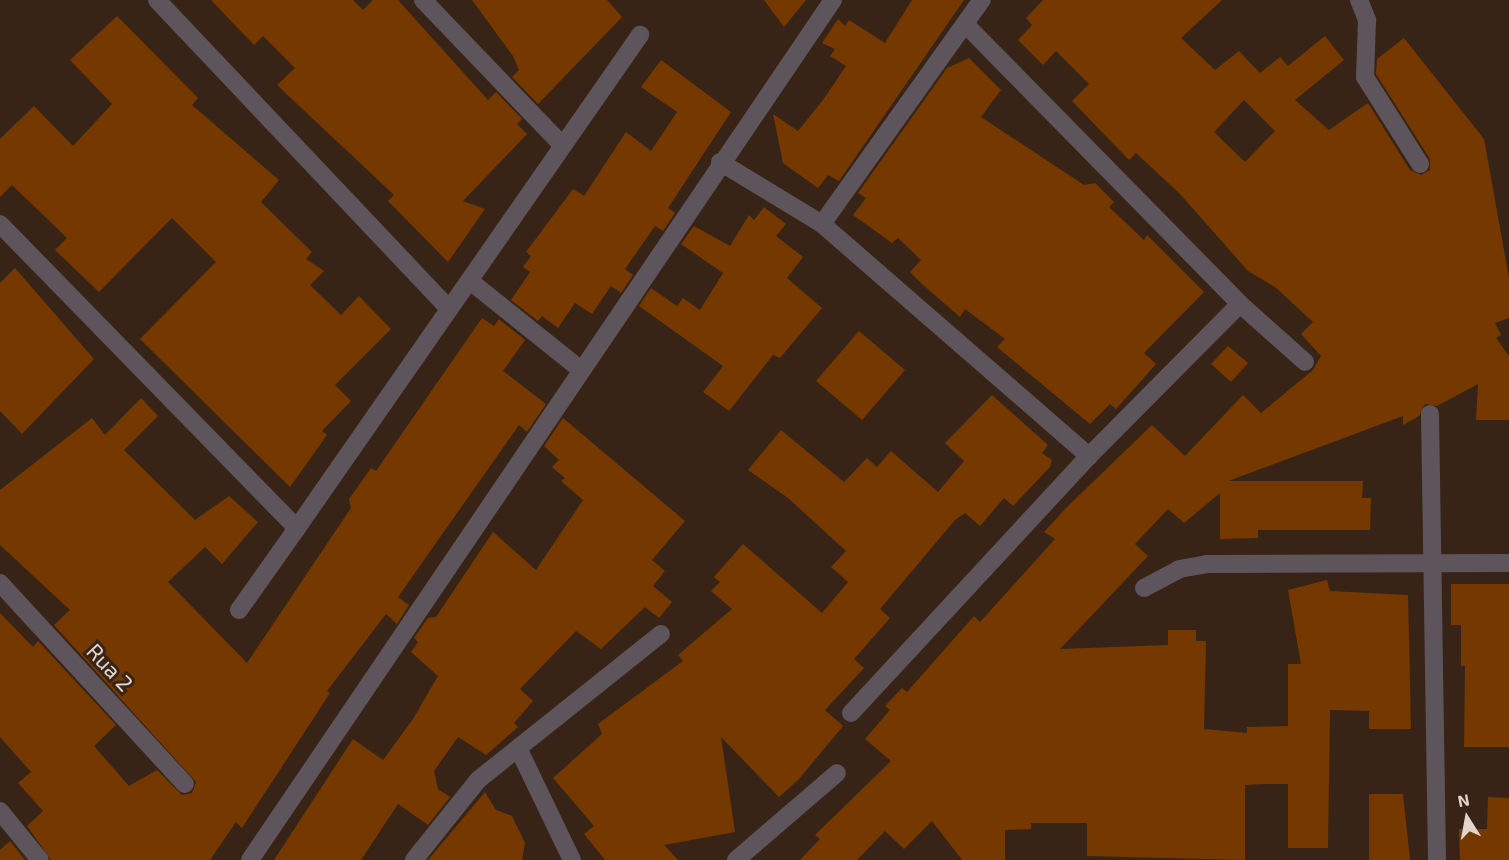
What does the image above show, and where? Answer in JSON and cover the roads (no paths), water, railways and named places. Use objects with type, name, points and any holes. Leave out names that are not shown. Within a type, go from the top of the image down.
[{"type":"street","points":[[158,0],[448,308]]},
{"type":"street","points":[[423,0],[562,145]]},
{"type":"street","points":[[250,860],[720,162],[833,0]]},
{"type":"street","points":[[822,224],[982,0]]},
{"type":"street","points":[[1359,0],[1367,20],[1365,77],[1420,164]]},
{"type":"street","points":[[966,25],[1240,304],[1305,362]]},
{"type":"street","points":[[239,610],[640,35]]},
{"type":"street","points":[[720,162],[822,224],[1089,456]]},
{"type":"street","points":[[0,224],[297,528]]},
{"type":"street","points":[[470,281],[581,370]]},
{"type":"street","points":[[851,712],[1089,456],[1240,304]]},
{"type":"street","points":[[1430,414],[1435,561],[1437,860]]},
{"type":"street","points":[[1144,588],[1179,569],[1206,564],[1435,561],[1509,563]]},
{"type":"street","name":"Rua 2","points":[[0,583],[185,784]]},
{"type":"street","points":[[414,860],[459,799],[661,634]]},
{"type":"street","points":[[519,750],[572,860]]},
{"type":"street","points":[[736,860],[837,773]]},
{"type":"street","points":[[0,811],[40,860]]}]
